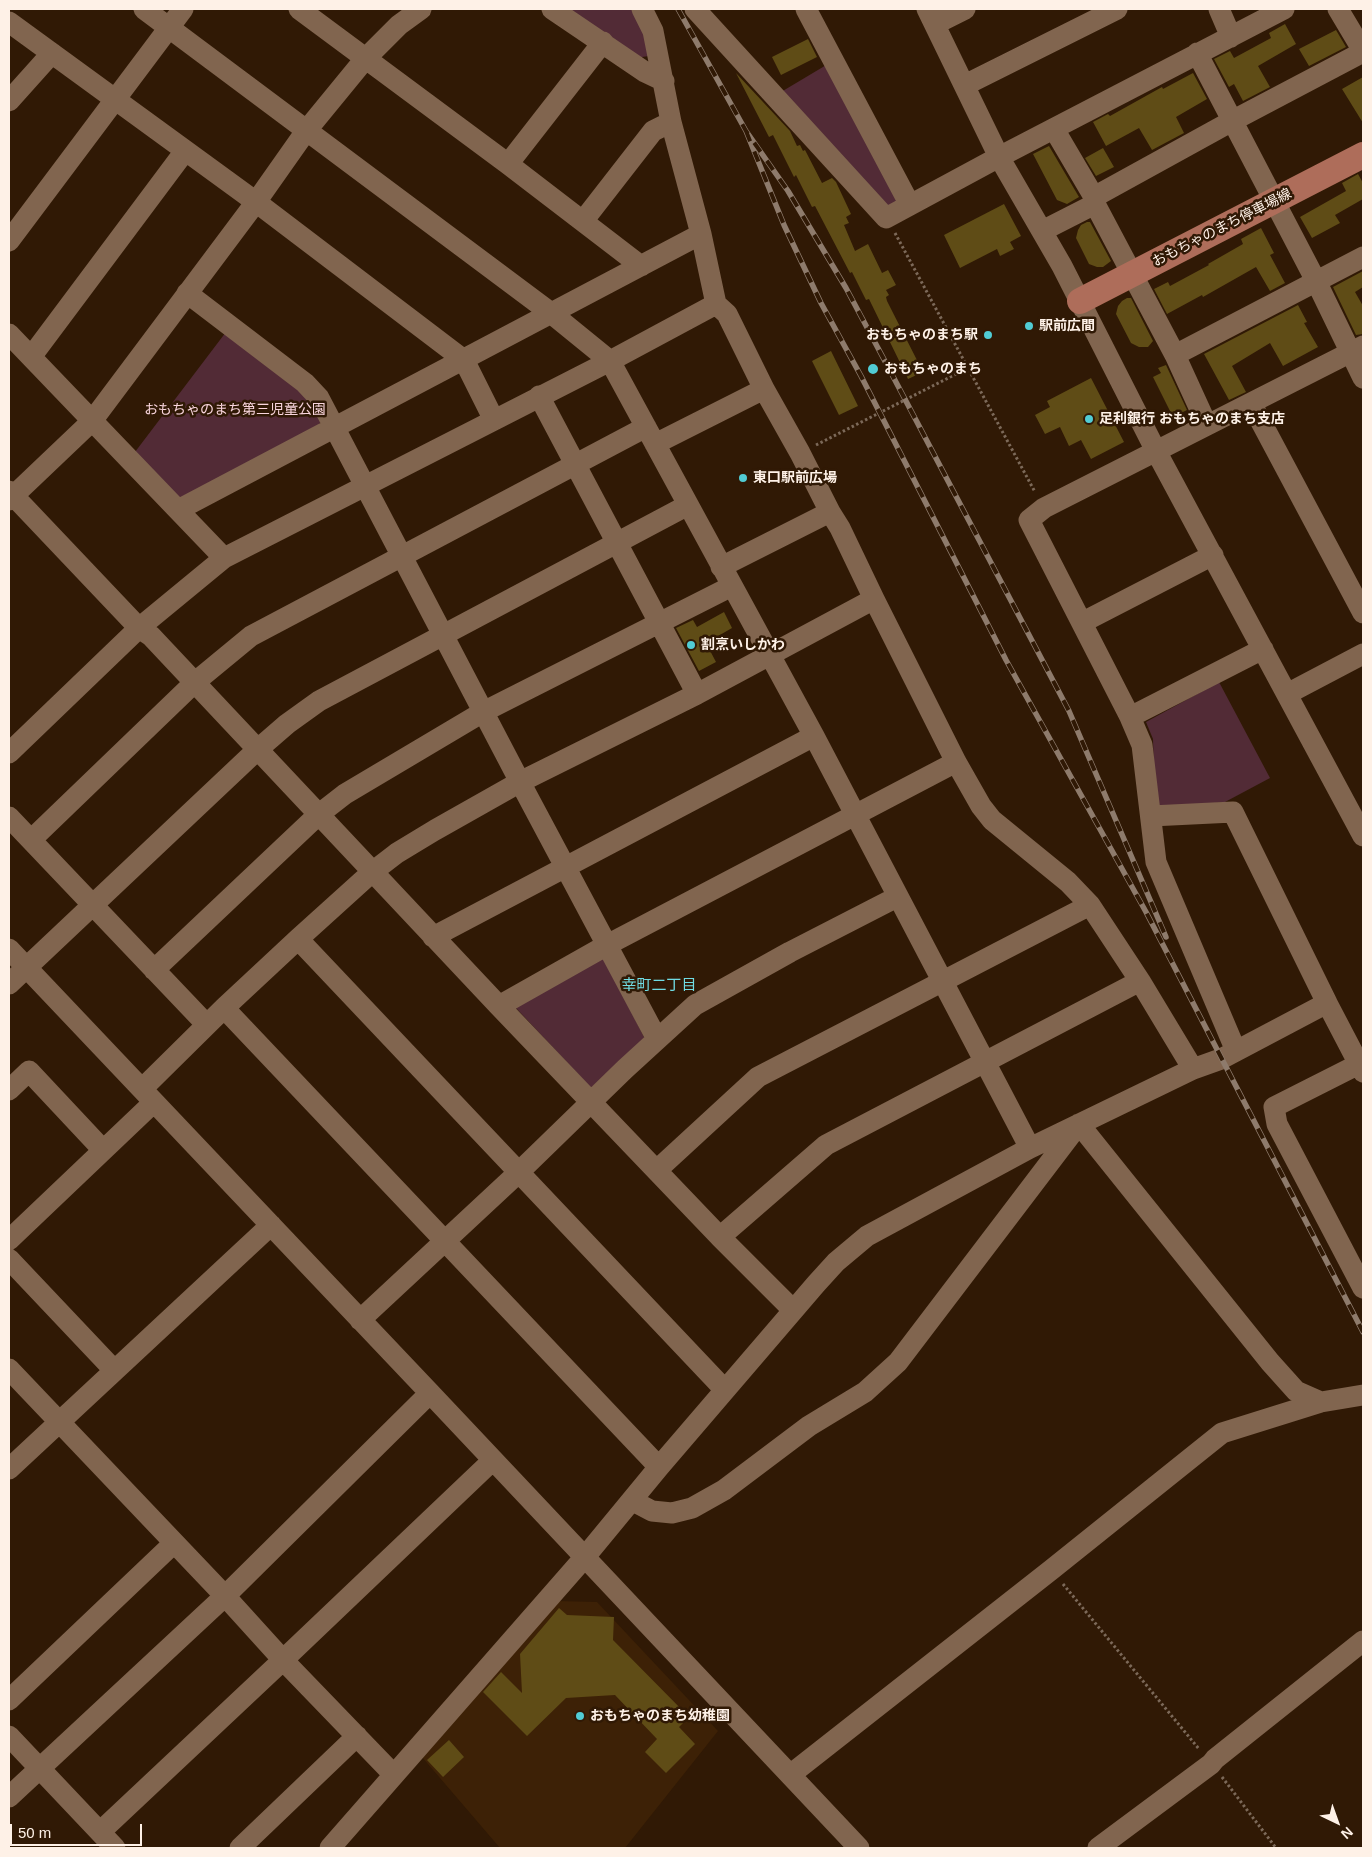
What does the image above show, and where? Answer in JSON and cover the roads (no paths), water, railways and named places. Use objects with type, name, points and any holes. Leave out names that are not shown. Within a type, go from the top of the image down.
[{"type":"main road","name":"おもちゃのまち停車場線","points":[[1080,301],[1274,202],[1363,154]]},
{"type":"street","points":[[144,9],[551,313],[610,361],[814,736],[1030,1148]]},
{"type":"street","points":[[9,241],[183,9]]},
{"type":"street","points":[[299,9],[508,164],[641,266]]},
{"type":"street","points":[[421,9],[399,25],[365,59],[306,131],[256,202],[92,421],[10,496],[138,628],[151,636],[498,1006],[720,1237],[793,1310]]},
{"type":"street","points":[[552,9],[645,72],[664,81]]},
{"type":"street","points":[[642,9],[654,31],[671,122],[701,234],[716,304],[727,314],[764,389],[840,528],[956,762],[981,806],[992,820],[1068,882],[1090,905],[1140,981],[1193,1069]]},
{"type":"street","points":[[695,9],[886,218],[1284,9]]},
{"type":"street","points":[[806,9],[910,205]]},
{"type":"street","points":[[965,9],[931,17],[999,157],[1080,301],[1156,451],[1363,836]]},
{"type":"street","points":[[965,85],[1117,9]]},
{"type":"street","points":[[1219,9],[1231,36]]},
{"type":"street","points":[[1042,231],[1232,121],[1363,52],[1338,9]]},
{"type":"street","points":[[9,22],[256,202],[464,360],[494,420]]},
{"type":"street","points":[[508,164],[603,42]]},
{"type":"street","points":[[9,101],[52,53]]},
{"type":"street","points":[[1197,53],[1316,281],[1357,349],[1363,378]]},
{"type":"street","points":[[583,221],[653,131],[671,122]]},
{"type":"street","points":[[1054,129],[1095,201],[1175,355],[1207,425]]},
{"type":"street","points":[[31,357],[185,150]]},
{"type":"street","points":[[178,510],[701,234]]},
{"type":"street","points":[[1175,355],[1363,257]]},
{"type":"street","points":[[187,293],[305,383],[319,398],[520,782],[658,1039]]},
{"type":"street","points":[[9,753],[138,628],[224,558],[610,361],[716,304]]},
{"type":"street","points":[[9,334],[224,558]]},
{"type":"street","points":[[1236,1051],[1156,862],[1142,745],[1083,622],[1029,520],[1044,508],[1357,349]]},
{"type":"street","points":[[31,840],[194,683],[251,636],[575,465],[764,389]]},
{"type":"street","points":[[539,396],[697,694]]},
{"type":"street","points":[[1252,403],[1363,614]]},
{"type":"street","points":[[9,984],[257,750],[287,724],[319,701],[688,505]]},
{"type":"street","points":[[721,566],[830,512]]},
{"type":"street","points":[[1083,622],[1213,555]]},
{"type":"street","points":[[154,970],[318,815],[344,794],[483,712],[732,586]]},
{"type":"street","points":[[9,1240],[103,1150],[207,1025],[224,1008],[298,939],[397,853],[520,782],[697,694],[874,599]]},
{"type":"street","points":[[1130,717],[1263,649]]},
{"type":"street","points":[[1287,694],[1363,654]]},
{"type":"street","points":[[433,936],[814,736]]},
{"type":"street","points":[[498,1006],[607,945],[956,762]]},
{"type":"street","points":[[1151,816],[1233,812],[1328,1003],[1362,1066],[1274,1107],[1277,1124],[1363,1288]]},
{"type":"street","points":[[9,817],[207,1025]]},
{"type":"street","points":[[360,1320],[695,1004],[897,897]]},
{"type":"street","points":[[657,1170],[758,1077],[1090,905]]},
{"type":"street","points":[[298,939],[725,1390]]},
{"type":"street","points":[[9,950],[859,1848]]},
{"type":"street","points":[[720,1237],[826,1145],[1140,981]]},
{"type":"street","points":[[330,1848],[584,1558],[633,1501],[659,1467],[836,1262],[867,1236],[1030,1148],[1193,1069],[1222,1058],[1328,1003]]},
{"type":"street","points":[[224,1008],[659,1467]]},
{"type":"street","points":[[9,1090],[29,1071],[103,1150]]},
{"type":"street","points":[[1078,1124],[1270,1362],[1296,1391],[1321,1402]]},
{"type":"street","points":[[633,1501],[652,1510],[672,1513],[692,1508],[724,1490],[809,1426],[865,1392],[898,1362],[1078,1124]]},
{"type":"street","points":[[9,1469],[271,1226]]},
{"type":"street","points":[[9,1259],[114,1370]]},
{"type":"street","points":[[9,1369],[394,1775]]},
{"type":"street","points":[[9,1797],[225,1596],[430,1393]]},
{"type":"street","points":[[790,1775],[1052,1570],[1222,1433],[1321,1402],[1363,1395]]},
{"type":"street","points":[[100,1832],[493,1460]]},
{"type":"street","points":[[9,1700],[174,1543]]},
{"type":"street","points":[[1098,1848],[1212,1764],[1215,1759],[1363,1641]]},
{"type":"street","points":[[9,1736],[115,1848]]},
{"type":"street","points":[[240,1848],[357,1736]]},
{"type":"railway","points":[[678,9],[746,131],[788,191],[846,288],[1069,711],[1166,937]]},
{"type":"railway","points":[[746,131],[784,225],[821,303],[861,376],[1006,660],[1146,912],[1363,1332]]},
{"type":"place","name":"駅前広間","points":[[1029,326]]},
{"type":"place","name":"おもちゃのまち駅","points":[[988,335]]},
{"type":"place","name":"おもちゃのまち","points":[[873,369]]},
{"type":"place","name":"足利銀行 おもちゃのまち支店","points":[[1089,419]]},
{"type":"place","name":"東口駅前広場","points":[[743,478]]},
{"type":"place","name":"割烹いしかわ","points":[[691,645]]},
{"type":"place","name":"おもちゃのまち幼稚園","points":[[580,1716]]},
{"type":"district","name":"幸町二丁目","points":[[659,986]]},
{"type":"park label","name":"おもちゃのまち第三児童公園","points":[[235,410]]}]
